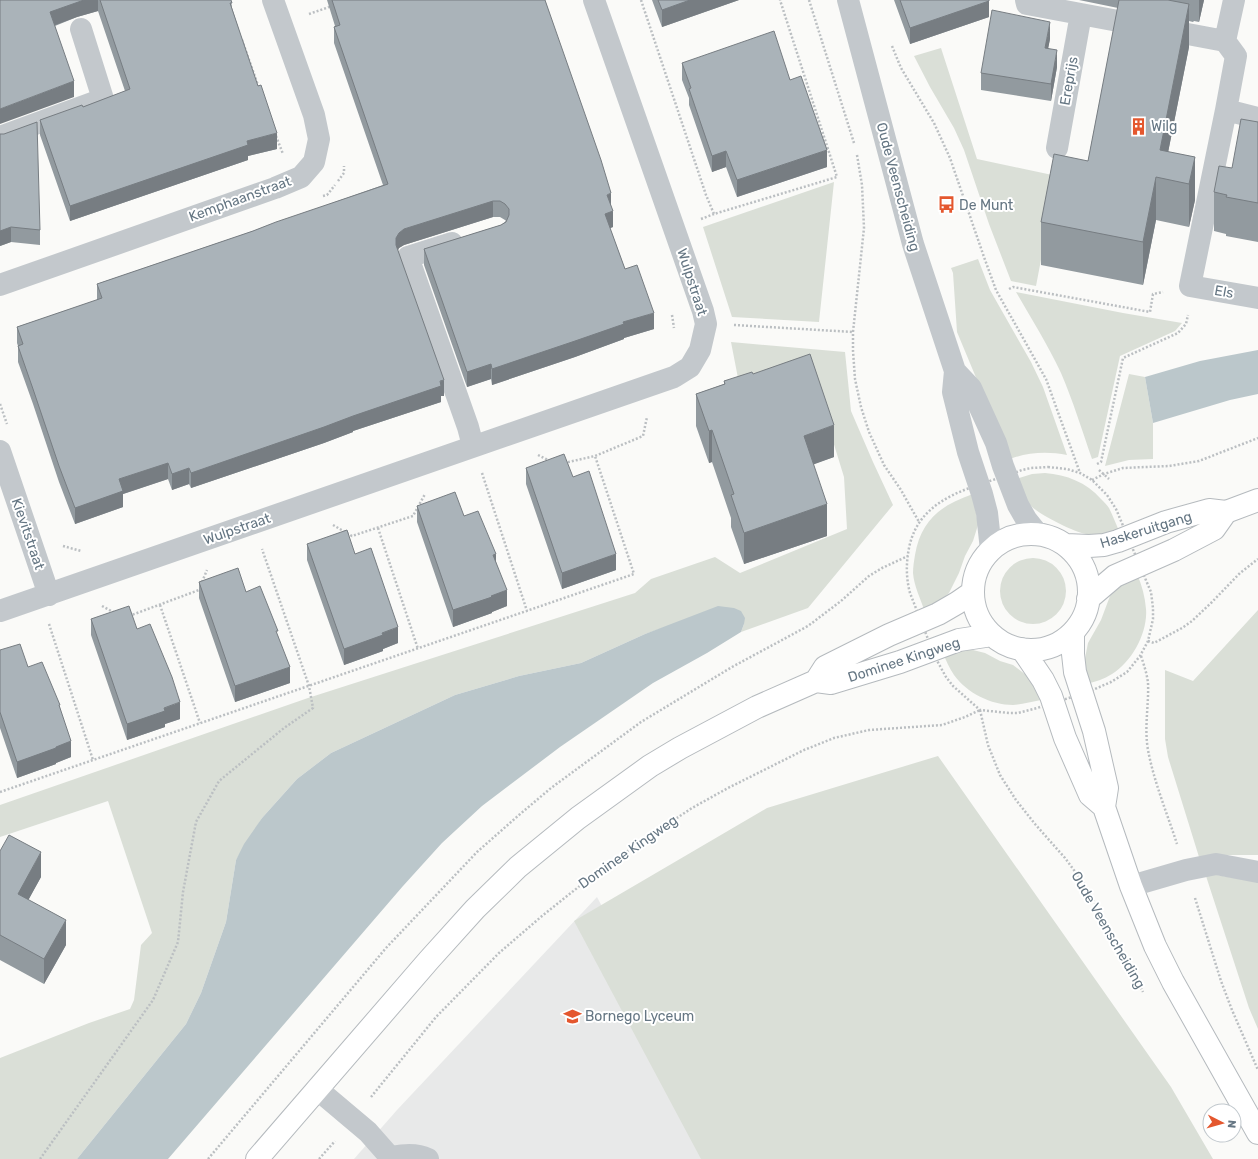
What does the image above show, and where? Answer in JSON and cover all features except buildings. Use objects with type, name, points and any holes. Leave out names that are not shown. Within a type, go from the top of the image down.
[{"type":"main road","name":"Haskeruitgang","points":[[1066,545],[1104,545],[1166,522],[1209,510],[1226,512],[1258,500]]},
{"type":"main road","name":"Haskeruitgang","points":[[1088,599],[1115,576],[1174,550],[1214,528],[1226,512]]},
{"type":"main road","points":[[1038,534],[1057,540],[1066,545],[1080,560],[1089,589],[1087,606],[1082,620],[1073,632],[1058,643],[1041,649],[1022,649],[1009,646],[992,635],[982,622],[975,608],[973,592],[975,576],[981,562],[991,550],[1005,540],[1021,535],[1038,534]]},
{"type":"main road","name":"Dominee Kingweg","points":[[257,1159],[475,909],[518,867],[548,842],[650,766],[680,748],[757,707],[816,681],[825,667],[889,635],[938,614],[973,592]]},
{"type":"main road","points":[[1073,632],[1075,672],[1094,731],[1107,788],[1104,807],[1131,886],[1155,946],[1173,982],[1258,1133]]},
{"type":"main road","name":"Dominee Kingweg","points":[[816,681],[831,684],[900,662],[953,642],[992,635]]},
{"type":"main road","points":[[1022,649],[1043,680],[1051,696],[1065,738],[1090,795],[1104,807]]},
{"type":"street","name":"Kemphaanstraat","points":[[0,285],[275,188],[300,177],[314,162],[319,140],[314,115],[273,0]]},
{"type":"street","name":"Wulpstraat","points":[[0,611],[674,377],[690,367],[700,350],[706,324],[594,0]]},
{"type":"street","name":"Oude Veenscheiding","points":[[848,0],[913,244],[956,371],[971,388],[996,443],[1003,466],[1018,504],[1026,519],[1038,534]]},
{"type":"street","points":[[1026,0],[1027,4],[1225,41],[1236,56],[1190,286]]},
{"type":"street","points":[[1225,41],[1234,0]]},
{"type":"street","name":"Ereprijs","points":[[1057,148],[1081,14]]},
{"type":"street","points":[[0,136],[103,99],[81,29]]},
{"type":"street","points":[[1226,110],[1258,118]]},
{"type":"street","points":[[468,238],[408,257],[468,427],[473,446]]},
{"type":"street","name":"Els","points":[[1190,286],[1258,298]]},
{"type":"street","name":"Oude Veenscheiding","points":[[956,371],[953,392],[968,452],[987,513],[991,550]]},
{"type":"street","name":"Kievitstraat","points":[[0,451],[49,595]]},
{"type":"street","points":[[1131,886],[1186,870],[1216,864],[1258,872]]},
{"type":"street","points":[[317,1089],[368,1132],[389,1158],[406,1154],[422,1156],[428,1159]]},
{"type":"path","points":[[641,0],[706,195],[714,214],[838,177],[780,0]]},
{"type":"path","points":[[809,0],[855,146]]},
{"type":"path","points":[[306,15],[334,5]]},
{"type":"path","points":[[242,38],[260,90]]},
{"type":"path","points":[[891,42],[901,68],[934,123],[950,158],[996,290],[1039,364],[1046,379],[1080,473]]},
{"type":"path","points":[[276,135],[284,158]]},
{"type":"path","points":[[857,154],[862,185],[864,228],[853,332],[855,379],[866,424],[884,464],[919,522]]},
{"type":"path","points":[[1009,289],[1013,287],[1150,312],[1153,294],[1190,286],[1191,305],[1186,324],[1178,333],[1123,358],[1100,462],[1097,464]]},
{"type":"path","points":[[671,310],[674,332]]},
{"type":"path","points":[[706,324],[853,332]]},
{"type":"path","points":[[0,404],[8,426]]},
{"type":"path","points":[[1092,480],[1104,474],[1123,468],[1169,466],[1199,461],[1258,438]]},
{"type":"path","points":[[473,446],[527,611]]},
{"type":"path","points":[[0,792],[634,574],[595,456]]},
{"type":"path","points":[[1014,473],[1031,468],[1048,467],[1067,469],[1080,473],[1092,480],[1112,501],[1126,530]]},
{"type":"path","points":[[1099,470],[1109,479]]},
{"type":"path","points":[[918,614],[907,584],[908,556],[913,533],[919,522],[932,508],[951,495],[972,487]]},
{"type":"path","points":[[378,528],[418,649]]},
{"type":"path","points":[[58,541],[64,546],[84,552]]},
{"type":"path","points":[[40,1159],[153,1000],[178,942],[184,892],[196,822],[219,781],[284,728],[313,708],[309,686],[260,543]]},
{"type":"path","points":[[901,559],[908,556]]},
{"type":"path","points":[[1148,641],[1154,643],[1182,628],[1212,602],[1240,573],[1258,559]]},
{"type":"path","points":[[1088,692],[1119,678],[1127,672],[1140,656],[1148,641],[1153,620],[1152,601],[1150,588],[1143,571]]},
{"type":"path","points":[[160,605],[200,723]]},
{"type":"path","points":[[47,618],[93,760]]},
{"type":"path","points":[[935,656],[952,686],[980,710],[1014,713],[1045,706]]},
{"type":"path","points":[[1140,656],[1146,672]]},
{"type":"path","name":"Oude Veenscheiding","points":[[980,710],[988,745],[1000,775],[1016,800],[1065,858],[1085,885],[1144,992]]},
{"type":"path","name":"Dominee Kingweg","points":[[319,1159],[353,1120],[436,1017],[488,964],[542,916],[586,881],[642,841],[692,808],[728,788],[804,750],[834,738],[869,730],[942,725],[980,710]]},
{"type":"shaded area","points":[[941,48],[977,159],[1057,176],[1036,286],[1011,281],[989,224],[964,150],[954,128],[914,56]]},
{"type":"shaded area","points":[[834,182],[819,322],[732,317],[703,227]]},
{"type":"shaded area","points":[[978,259],[990,290],[1031,362],[1043,387],[1067,455],[1038,453],[1010,459],[957,332],[953,273],[951,268]]},
{"type":"shaded area","points":[[1016,292],[1182,323],[1175,331],[1120,356],[1098,457],[1092,459],[1061,373]]},
{"type":"shaded area","points":[[731,342],[845,352],[851,411],[893,505],[808,608],[741,632],[744,624],[671,625],[645,634],[581,663],[519,676],[455,695],[331,753],[297,779],[262,818],[236,860],[226,922],[201,993],[186,1024],[77,1159],[0,1159],[0,1058],[89,1023],[130,1009],[134,1000],[141,945],[152,933],[108,801],[0,837],[0,805],[308,698],[635,593],[651,579],[715,557],[740,573],[847,529],[844,477],[828,425],[743,404]]},
{"type":"shaded area","points":[[1258,350],[1258,394],[1230,400],[1153,423],[1145,377],[1200,361]]},
{"type":"shaded area","points":[[1129,374],[1145,377],[1153,423],[1153,459],[1129,460],[1105,466]]},
{"type":"shaded area","points":[[1045,473],[1076,480],[1089,488],[1109,508],[1119,531],[1090,535],[1081,533],[1066,527],[1035,510],[1029,503],[1016,479],[1032,474]]},
{"type":"shaded area","points":[[973,494],[978,525],[973,541],[949,593],[940,602],[925,612],[916,588],[913,573],[915,555],[922,532],[934,516],[942,509],[951,503]]},
{"type":"shaded area","points":[[1027,558],[1039,558],[1051,563],[1061,573],[1066,585],[1064,604],[1051,619],[1039,624],[1027,624],[1015,619],[1005,609],[1000,597],[1000,585],[1005,573],[1015,563]]},
{"type":"shaded area","points":[[1137,574],[1145,600],[1146,618],[1137,646],[1119,669],[1106,677],[1086,684],[1084,665],[1088,643],[1101,620],[1110,596],[1119,586]]},
{"type":"shaded area","points":[[718,606],[734,608],[741,611],[745,618],[741,632],[653,683],[560,747],[482,806],[442,843],[403,886],[168,1159],[77,1159],[186,1024],[201,993],[226,922],[236,860],[244,844],[262,818],[297,779],[331,753],[455,695],[519,676],[581,663],[645,634]]},
{"type":"shaded area","points":[[1258,610],[1258,855],[1216,855],[1199,857],[1168,757],[1165,739],[1165,670],[1193,681]]},
{"type":"shaded area","points":[[960,650],[973,650],[985,653],[1000,661],[1013,665],[1026,675],[1037,688],[1041,700],[1013,705],[996,703],[980,697],[959,681],[949,667],[943,653]]},
{"type":"shaded area","points":[[938,756],[1171,1087],[1202,1140],[1202,1143],[1204,1143],[1213,1159],[701,1159],[574,921],[767,808]]},
{"type":"shaded area","points":[[1205,873],[1258,882],[1258,1029],[1249,1008]]},
{"type":"shaded area","name":"Bornego Lyceum","points":[[597,897],[736,1159],[354,1159],[397,1110]]},
{"type":"place","name":"Wilg","points":[[1138,126]]},
{"type":"place","name":"De Munt","points":[[946,205]]},
{"type":"place","name":"Bornego Lyceum","points":[[572,1016]]}]
